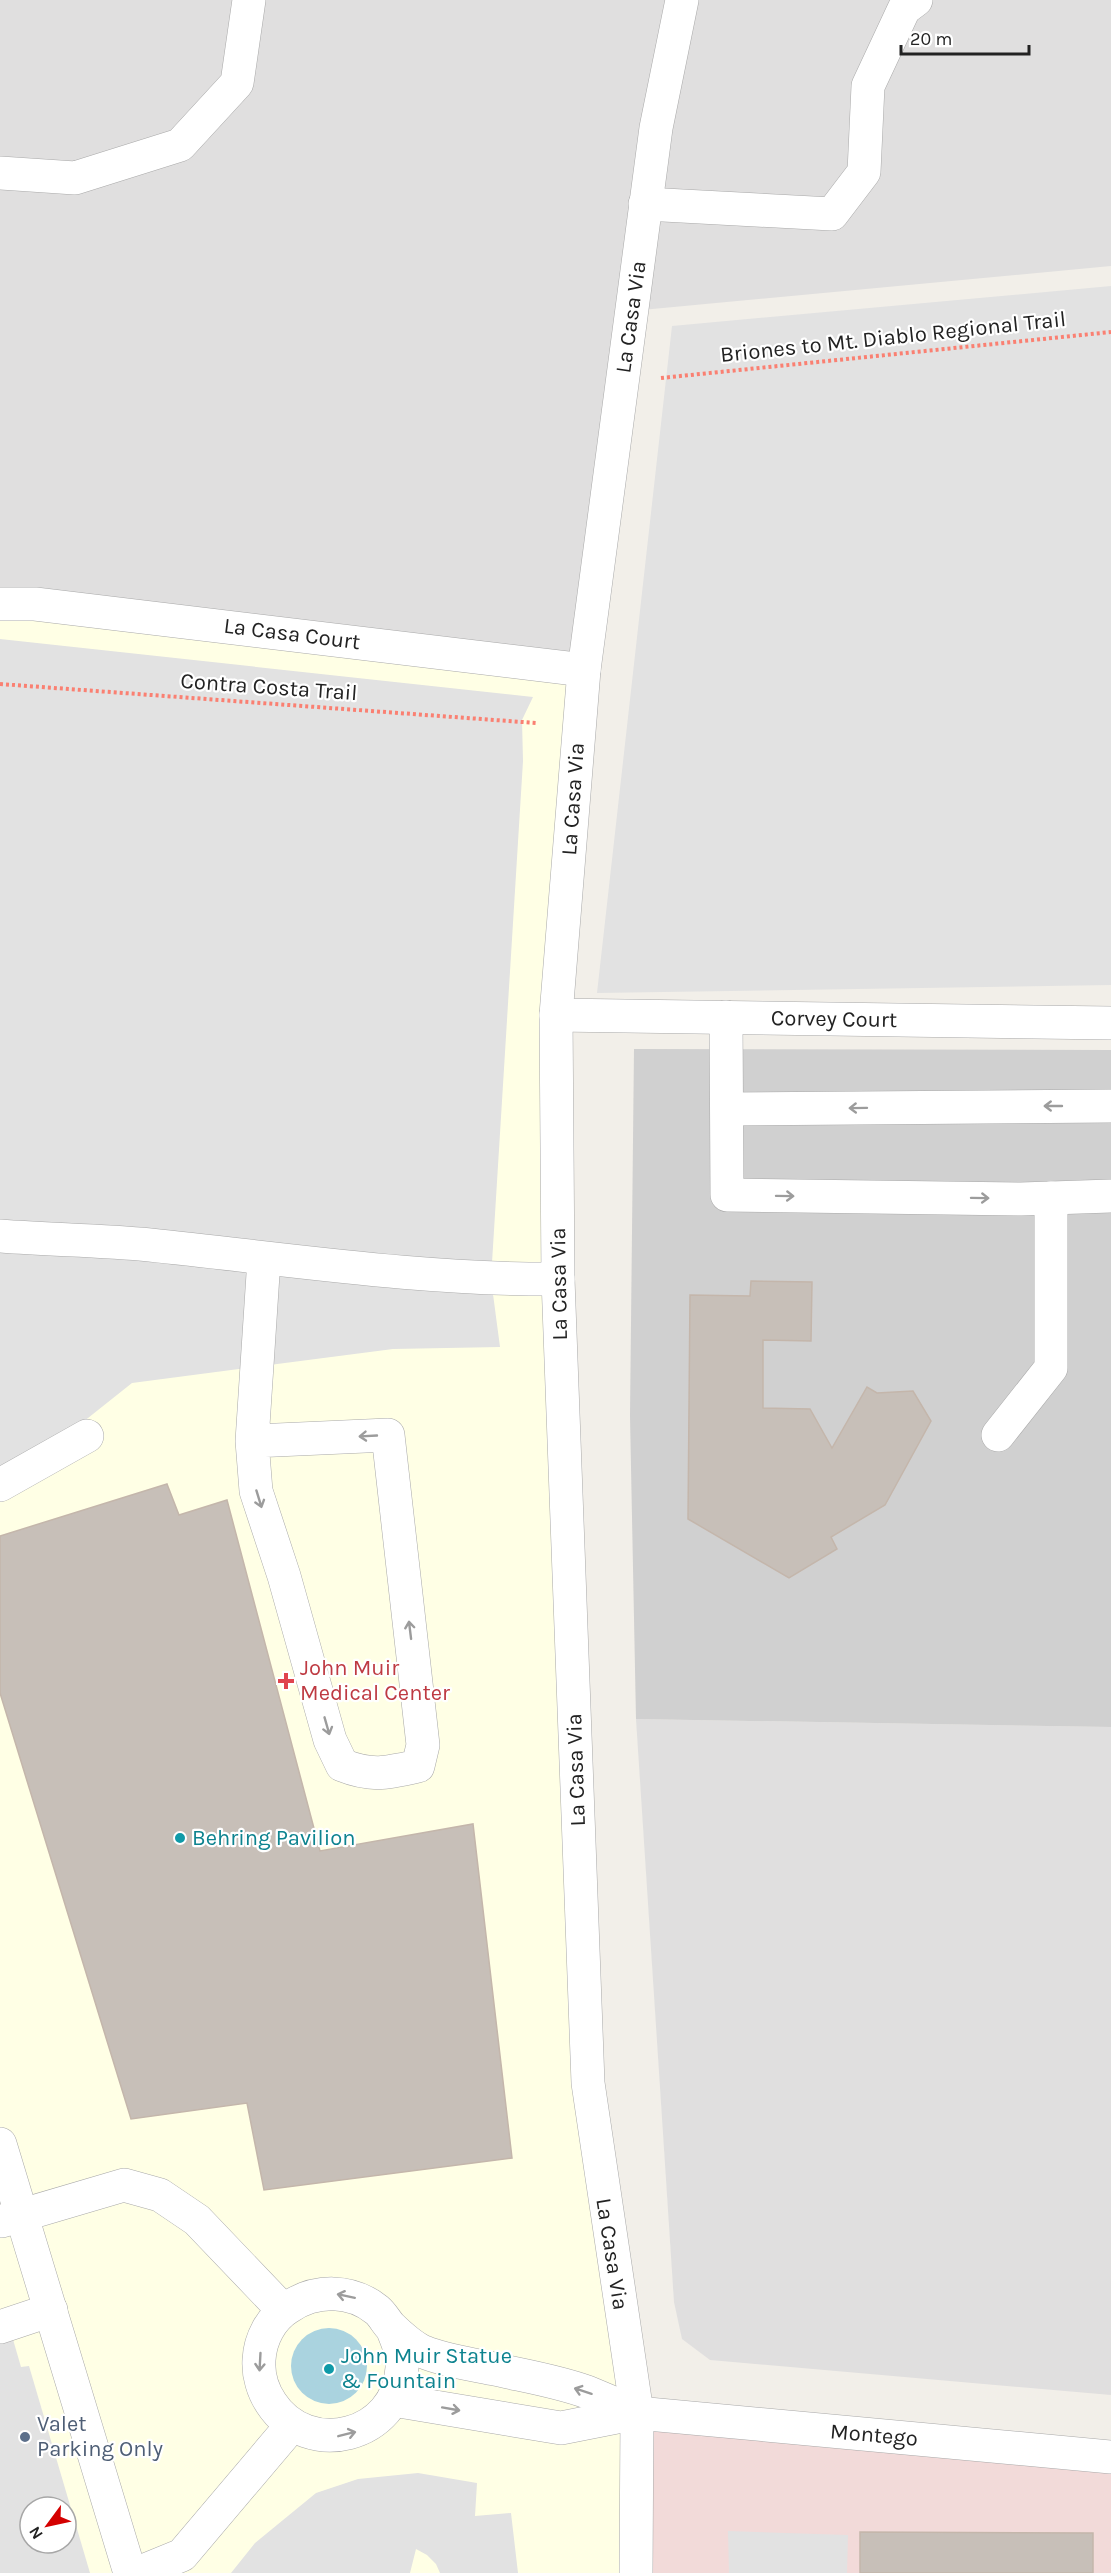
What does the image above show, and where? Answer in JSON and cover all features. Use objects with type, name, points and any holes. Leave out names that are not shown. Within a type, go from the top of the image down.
[{"type":"street","points":[[0,173],[75,178],[180,144],[237,83],[249,0]]},
{"type":"street","name":"La Casa Via","points":[[636,2573],[637,2413],[589,2105],[558,1279],[556,1015],[584,670],[656,128],[682,0]]},
{"type":"street","points":[[645,204],[832,214],[864,172],[868,86],[904,9],[916,0]]},
{"type":"street","name":"La Casa Court","points":[[0,604],[35,604],[584,670]]},
{"type":"street","name":"Corvey Court","points":[[556,1015],[1111,1023]]},
{"type":"street","points":[[726,1017],[727,1195],[1051,1198],[1111,1196]]},
{"type":"street","points":[[728,1109],[1111,1106]]},
{"type":"street","points":[[998,1435],[1051,1368],[1051,1198]]},
{"type":"street","points":[[0,1236],[149,1245],[406,1274],[491,1279],[558,1279]]},
{"type":"street","points":[[252,1441],[388,1435],[423,1744],[418,1766],[391,1772],[363,1773],[342,1765],[330,1740],[284,1576],[256,1491],[252,1441],[264,1259]]},
{"type":"street","points":[[0,1485],[87,1436]]},
{"type":"street","points":[[0,2144],[11,2218],[51,2310],[130,2573]]},
{"type":"street","points":[[11,2218],[124,2185],[160,2196],[197,2220],[283,2310]]},
{"type":"street","points":[[392,2328],[401,2351],[400,2384],[393,2400],[379,2418],[364,2428],[332,2437],[308,2433],[292,2425],[276,2412],[266,2395],[259,2373],[259,2360],[266,2331],[283,2310],[299,2300],[313,2295],[345,2294],[361,2299],[378,2311],[392,2328],[423,2352],[577,2389],[637,2413]]},
{"type":"street","points":[[0,2327],[51,2310]]},
{"type":"street","points":[[393,2400],[561,2428],[637,2413]]},
{"type":"street","name":"Montego","points":[[637,2413],[1111,2457]]},
{"type":"street","points":[[138,2573],[182,2555],[292,2425]]},
{"type":"path","name":"Briones to Mt. Diablo Regional Trail","points":[[679,376],[1111,332]]},
{"type":"path","name":"Contra Costa Trail","points":[[0,684],[536,723]]},
{"type":"shaded area","points":[[0,0],[1111,0],[1111,266],[631,311],[584,670],[0,604]]},
{"type":"shaded area","points":[[1111,286],[1111,985],[597,993],[672,326]]},
{"type":"shaded area","name":"John Muir Medical Center","points":[[0,604],[584,670],[556,1015],[588,2083],[636,2573],[0,2573]]},
{"type":"shaded area","points":[[0,639],[533,697],[522,720],[523,761],[491,1279],[500,1347],[393,1349],[132,1383],[0,1488]]},
{"type":"shaded area","points":[[634,1049],[1111,1050],[1111,1727],[636,1719],[630,1416]]},
{"type":"shaded area","points":[[636,1719],[1111,1727],[1111,2395],[710,2360],[682,2339],[674,2302]]},
{"type":"shaded area","name":"Valet Parking Only","points":[[12,2336],[21,2367],[29,2366],[67,2495],[18,2495],[18,2555],[78,2555],[78,2532],[90,2573],[0,2573],[0,2339]]},
{"type":"shaded area","points":[[637,2413],[1111,2457],[1111,2573],[636,2573]]},
{"type":"shaded area","points":[[418,2473],[477,2483],[475,2516],[511,2513],[518,2573],[440,2573],[436,2564],[427,2555],[416,2549],[410,2573],[231,2573],[255,2543],[316,2493],[358,2479]]},
{"type":"shaded area","points":[[728,2531],[848,2535],[847,2573],[729,2573]]},
{"type":"water","name":"John Muir Statue & Fountain","points":[[329,2328],[344,2331],[356,2339],[364,2351],[367,2366],[364,2381],[356,2393],[344,2401],[329,2404],[314,2401],[302,2393],[294,2381],[291,2366],[294,2351],[302,2339],[314,2331]]},
{"type":"building","points":[[751,1281],[812,1282],[811,1341],[763,1340],[763,1408],[810,1409],[832,1448],[867,1387],[877,1393],[913,1391],[931,1421],[885,1505],[831,1537],[837,1549],[789,1578],[688,1519],[690,1295],[750,1296]]},
{"type":"building","name":"Behring Pavilion","points":[[167,1484],[179,1515],[227,1500],[320,1851],[473,1824],[512,2158],[264,2190],[247,2103],[131,2119],[0,1693],[0,1536]]},
{"type":"building","points":[[860,2532],[1093,2533],[1093,2573],[860,2573]]},
{"type":"place","name":"John Muir Medical Center","points":[[286,1681]]},
{"type":"place","name":"Behring Pavilion","points":[[180,1838]]},
{"type":"place","name":"John Muir Statue & Fountain","points":[[329,2369]]},
{"type":"place","name":"Valet Parking Only","points":[[25,2437]]}]
